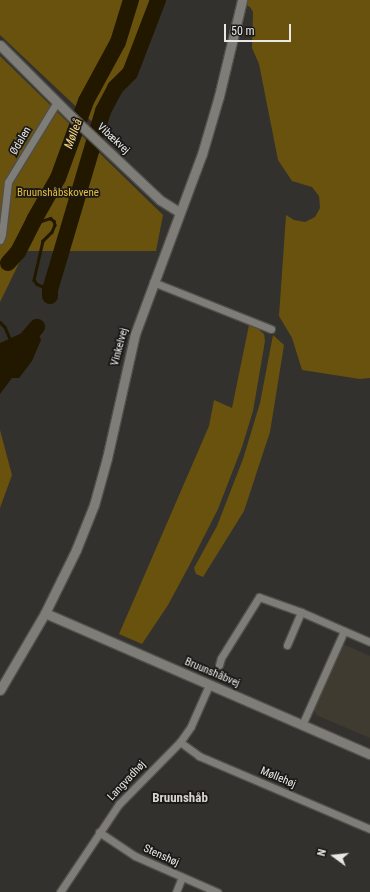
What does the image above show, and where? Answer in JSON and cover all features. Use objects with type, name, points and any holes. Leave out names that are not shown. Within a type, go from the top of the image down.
[{"type":"street","name":"Vinkelvej","points":[[0,690],[45,614],[76,550],[94,505],[107,458],[126,367],[153,282],[202,154],[217,104],[242,0]]},
{"type":"street","name":"Vibækvej","points":[[0,44],[71,116],[160,200],[179,212]]},
{"type":"street","name":"Ødalen","points":[[0,240],[8,182],[57,102]]},
{"type":"street","points":[[153,282],[271,329]]},
{"type":"street","points":[[219,665],[221,658],[259,597],[301,612],[370,642]]},
{"type":"street","points":[[287,645],[301,612]]},
{"type":"street","name":"Bruunshåbvej","points":[[45,614],[370,754]]},
{"type":"street","points":[[302,725],[344,631]]},
{"type":"street","name":"Langvadhøj","points":[[60,892],[119,804],[180,742],[191,726],[209,685]]},
{"type":"street","name":"Møllehøj","points":[[180,742],[199,756],[370,828]]},
{"type":"street","name":"Stenshøj","points":[[99,832],[135,856],[217,892]]},
{"type":"street","points":[[176,892],[182,877]]},
{"type":"shaded area","points":[[31,329],[38,332],[41,340],[32,361],[19,378],[12,378],[0,394],[0,343]]},
{"type":"shaded area","points":[[343,644],[370,656],[370,738],[316,715],[314,707]]},
{"type":"green space","points":[[0,0],[150,0],[102,131],[0,35]]},
{"type":"green space","points":[[247,0],[370,0],[370,378],[360,379],[302,370],[292,338],[279,316],[286,215],[294,220],[305,222],[315,217],[320,208],[319,196],[312,187],[292,181],[278,160],[259,64],[252,48],[253,12],[250,7],[246,5]]},
{"type":"green space","name":"Bruunshåbskovene","points":[[0,56],[163,215],[156,251],[25,251],[0,302]]},
{"type":"green space","points":[[249,325],[258,329],[264,334],[265,341],[253,411],[242,447],[218,509],[168,605],[142,644],[119,634],[209,426],[214,400],[232,408]]},
{"type":"green space","points":[[273,335],[284,345],[270,432],[244,511],[203,577],[196,574],[194,568],[217,526],[243,459],[260,403]]},
{"type":"green space","points":[[0,430],[12,475],[0,508]]},
{"type":"waterway","name":"Mølleå","points":[[8,263],[18,252],[58,178],[86,101],[118,42],[131,0]]},
{"type":"waterway","points":[[50,296],[50,290],[103,111],[115,88],[130,73],[158,0]]},
{"type":"waterway","points":[[34,220],[38,222],[50,218],[54,221],[55,225],[52,232],[43,241],[34,280],[37,284],[50,290]]},
{"type":"waterway","points":[[0,322],[5,327],[11,341]]},
{"type":"waterway","points":[[0,370],[37,327]]},
{"type":"district","name":"Bruunshåb","points":[[180,798]]}]
